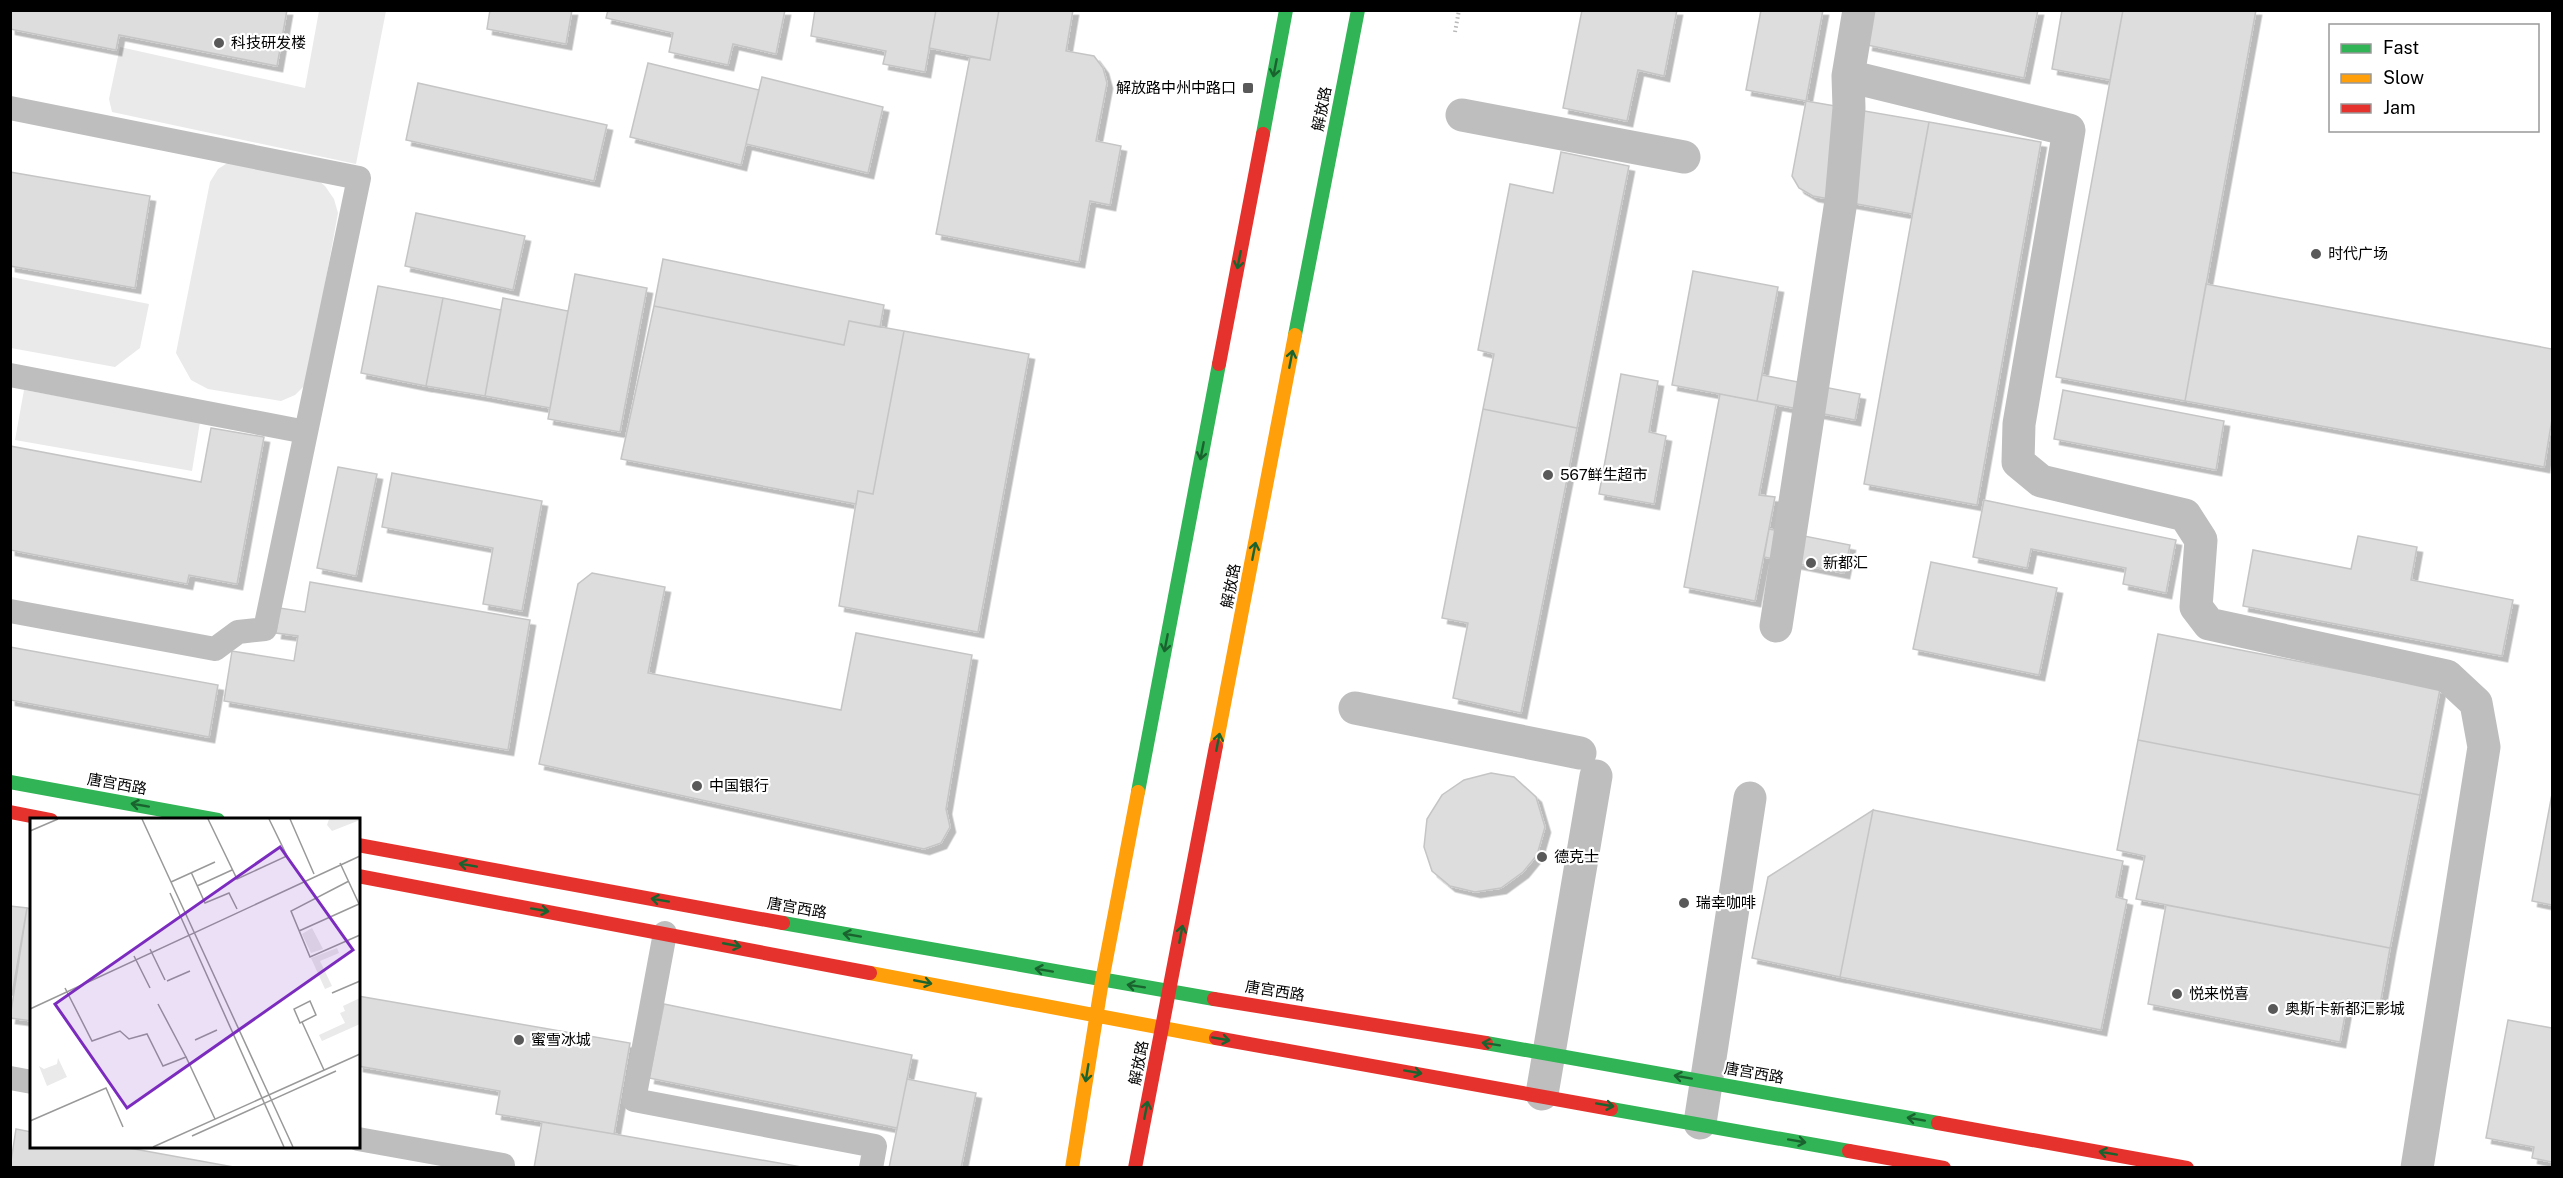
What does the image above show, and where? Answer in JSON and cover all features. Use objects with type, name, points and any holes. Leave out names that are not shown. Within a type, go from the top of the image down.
[{"type":"main road","points":[[1072,1167],[1101,981],[1286,10]]},
{"type":"main road","name":"解放路","points":[[1135,1167],[1358,10]]},
{"type":"main road","name":"唐宫西路","points":[[10,782],[212,818]]},
{"type":"main road","points":[[10,812],[45,818]]},
{"type":"main road","name":"唐宫西路","points":[[360,845],[1101,981],[1549,1053],[2187,1167]]},
{"type":"main road","points":[[360,876],[1163,1029],[1542,1094],[1944,1167]]},
{"type":"street","points":[[1776,626],[1841,201],[1849,108],[1848,76],[1859,10]]},
{"type":"street","points":[[1848,76],[2069,130],[2019,424],[2018,462],[2041,481],[2185,515],[2201,540],[2196,607],[2210,624],[2447,676],[2476,703],[2484,747],[2417,1167]]},
{"type":"street","points":[[1462,115],[1684,157]]},
{"type":"street","points":[[1355,708],[1588,764],[1542,1094]]},
{"type":"street","points":[[1700,1123],[1750,798]]},
{"type":"lane","points":[[10,108],[359,178],[265,629],[238,632],[215,650],[10,611]]},
{"type":"lane","points":[[10,375],[306,432]]},
{"type":"lane","points":[[665,933],[634,1100],[875,1146],[871,1167]]},
{"type":"lane","points":[[10,1078],[30,1082]]},
{"type":"lane","points":[[360,1139],[504,1165],[503,1167]]},
{"type":"path","points":[[1455,32],[1459,10]]},
{"type":"shaded area","points":[[319,11],[386,11],[356,164],[112,112],[109,99],[120,47],[305,88]]},
{"type":"shaded area","points":[[229,162],[312,175],[325,186],[334,199],[338,213],[307,383],[295,395],[281,401],[208,389],[191,380],[176,353],[210,182],[218,169]]},
{"type":"shaded area","points":[[11,277],[149,304],[140,348],[115,367],[11,348]]},
{"type":"shaded area","points":[[24,390],[200,422],[192,471],[15,440]]},
{"type":"building","name":"科技研发楼","points":[[10,10],[287,10],[277,66],[119,35],[116,50],[10,29]]},
{"type":"building","points":[[490,10],[572,10],[566,44],[487,29]]},
{"type":"building","points":[[608,10],[785,10],[776,54],[733,44],[728,65],[669,52],[673,33],[606,18]]},
{"type":"building","points":[[815,10],[936,10],[925,72],[883,64],[886,51],[811,36]]},
{"type":"building","points":[[936,10],[999,10],[990,60],[929,48]]},
{"type":"building","points":[[999,10],[1073,10],[1066,51],[1094,56],[1103,68],[1107,83],[1096,141],[1121,146],[1110,205],[1090,201],[1079,262],[936,234],[970,57],[990,60]]},
{"type":"building","points":[[1582,10],[1677,10],[1664,76],[1638,70],[1627,121],[1563,108]]},
{"type":"building","points":[[1761,10],[1823,10],[1806,101],[1746,90]]},
{"type":"building","points":[[1874,10],[2038,10],[2024,78],[1867,45]]},
{"type":"building","points":[[2062,10],[2123,10],[2110,80],[2052,69]]},
{"type":"building","points":[[2123,10],[2256,10],[2185,401],[2056,377]]},
{"type":"building","points":[[648,63],[759,90],[741,165],[630,137]]},
{"type":"building","points":[[762,77],[883,107],[868,173],[746,144]]},
{"type":"building","points":[[418,83],[607,125],[594,181],[406,140]]},
{"type":"building","points":[[1806,101],[1929,122],[1912,214],[1813,196],[1799,188],[1792,176]]},
{"type":"building","points":[[1929,122],[2041,142],[1977,505],[1864,484]]},
{"type":"building","points":[[1561,152],[1629,166],[1577,428],[1483,409],[1494,354],[1478,350],[1510,184],[1553,193]]},
{"type":"building","points":[[10,172],[150,196],[135,288],[10,266]]},
{"type":"building","points":[[416,213],[525,236],[513,290],[405,266]]},
{"type":"building","points":[[663,259],[884,305],[880,327],[849,321],[844,345],[654,306]]},
{"type":"building","points":[[1693,271],[1778,287],[1757,401],[1672,385]]},
{"type":"building","points":[[575,274],[647,288],[620,432],[548,419]]},
{"type":"building","points":[[2206,284],[2552,349],[2552,419],[2544,467],[2185,401]]},
{"type":"building","points":[[378,286],[443,298],[426,386],[361,373]]},
{"type":"building","points":[[443,298],[501,310],[485,396],[426,386]]},
{"type":"building","points":[[503,298],[568,311],[550,408],[485,396]]},
{"type":"building","points":[[654,306],[844,345],[849,321],[904,331],[873,494],[858,491],[856,504],[621,459]]},
{"type":"building","points":[[904,331],[1029,354],[978,632],[839,606],[858,491],[873,494]]},
{"type":"building","points":[[1621,374],[1658,381],[1649,432],[1666,436],[1654,504],[1599,494]]},
{"type":"building","points":[[1762,375],[1860,394],[1855,420],[1757,401]]},
{"type":"building","points":[[2063,390],[2224,421],[2216,470],[2054,439]]},
{"type":"building","points":[[1720,394],[1776,405],[1759,495],[1775,497],[1755,601],[1684,587]]},
{"type":"building","points":[[1483,409],[1577,428],[1521,713],[1453,698],[1468,623],[1442,618]]},
{"type":"building","points":[[211,428],[264,437],[237,584],[189,575],[187,584],[10,550],[10,446],[201,482]]},
{"type":"building","points":[[338,467],[377,474],[356,576],[317,568]]},
{"type":"building","points":[[392,473],[542,501],[522,611],[483,604],[493,548],[382,527]]},
{"type":"building","points":[[1984,500],[2176,540],[2166,593],[2123,584],[2126,568],[2031,549],[2027,568],[1973,557]]},
{"type":"building","points":[[1769,529],[1850,545],[1844,573],[1764,557]]},
{"type":"building","points":[[2358,536],[2417,547],[2411,580],[2513,600],[2502,656],[2243,606],[2253,550],[2351,569]]},
{"type":"building","points":[[1931,562],[2057,588],[2039,675],[1913,649]]},
{"type":"building","points":[[592,573],[665,587],[648,673],[841,710],[856,633],[972,655],[946,809],[950,827],[941,843],[924,849],[539,764],[578,584]]},
{"type":"building","points":[[310,582],[530,620],[508,750],[224,701],[232,651],[294,661],[298,636],[276,633],[280,608],[305,612]]},
{"type":"building","points":[[2158,634],[2440,689],[2420,795],[2138,740]]},
{"type":"building","points":[[10,647],[218,685],[209,737],[10,700]]},
{"type":"building","points":[[2138,740],[2420,795],[2390,948],[2136,899],[2145,856],[2117,850]]},
{"type":"building","points":[[1491,773],[1514,777],[1536,797],[1545,827],[1537,855],[1523,872],[1501,888],[1475,892],[1450,886],[1432,871],[1424,847],[1427,819],[1442,795],[1464,780]]},
{"type":"building","points":[[2552,794],[2552,905],[2532,901]]},
{"type":"building","points":[[1873,810],[1840,977],[1752,958],[1768,877]]},
{"type":"building","points":[[1873,810],[2123,861],[2116,897],[2127,900],[2101,1030],[1840,977]]},
{"type":"building","points":[[2166,905],[2390,948],[2380,1005],[2348,999],[2340,1042],[2148,1004]]},
{"type":"building","points":[[10,906],[27,908],[12,995],[10,995]]},
{"type":"building","points":[[27,908],[30,909],[30,1021],[10,1018]]},
{"type":"building","points":[[360,996],[630,1043],[614,1134],[496,1114],[500,1091],[360,1066]]},
{"type":"building","points":[[664,1004],[912,1055],[897,1128],[649,1078]]},
{"type":"building","points":[[2508,1020],[2552,1028],[2552,1162],[2532,1158],[2534,1147],[2486,1138]]},
{"type":"building","points":[[907,1079],[976,1093],[961,1168],[889,1168]]},
{"type":"building","points":[[542,1122],[614,1134],[807,1168],[534,1168]]},
{"type":"building","points":[[16,1129],[30,1132],[30,1148],[129,1148],[239,1168],[10,1168]]},
{"type":"traffic: fast","points":[[1263,134],[1286,10]]},
{"type":"traffic: fast","points":[[1295,335],[1358,10]]},
{"type":"traffic: fast","points":[[1138,792],[1219,364]]},
{"type":"traffic: fast","points":[[10,782],[207,818]]},
{"type":"traffic: fast","points":[[783,923],[1214,999]]},
{"type":"traffic: fast","points":[[1486,1043],[1938,1123]]},
{"type":"traffic: fast","points":[[1611,1109],[1849,1151]]},
{"type":"traffic: slow","points":[[1216,746],[1295,335]]},
{"type":"traffic: slow","points":[[1072,1168],[1102,981],[1138,792]]},
{"type":"traffic: slow","points":[[870,973],[1216,1038]]},
{"type":"traffic: jam","points":[[1219,364],[1263,134]]},
{"type":"traffic: jam","points":[[1135,1168],[1216,746]]},
{"type":"traffic: jam","points":[[10,812],[41,818]]},
{"type":"traffic: jam","points":[[360,845],[783,923]]},
{"type":"traffic: jam","points":[[360,876],[870,973]]},
{"type":"traffic: jam","points":[[1214,999],[1486,1043]]},
{"type":"traffic: jam","points":[[1216,1038],[1611,1109]]},
{"type":"traffic: jam","points":[[1938,1123],[2187,1168]]},
{"type":"traffic: jam","points":[[1849,1151],[1944,1168]]},
{"type":"place","name":"科技研发楼","points":[[219,43]]},
{"type":"place","name":"解放路中州中路口","points":[[1248,88]]},
{"type":"place","name":"时代广场","points":[[2316,254]]},
{"type":"place","name":"567鲜生超市","points":[[1548,475]]},
{"type":"place","name":"新都汇","points":[[1811,563]]},
{"type":"place","name":"中国银行","points":[[697,786]]},
{"type":"place","name":"德克士","points":[[1542,857]]},
{"type":"place","name":"瑞幸咖啡","points":[[1684,903]]},
{"type":"place","name":"悦来悦喜","points":[[2177,994]]},
{"type":"place","name":"奥斯卡新都汇影城","points":[[2273,1009]]},
{"type":"place","name":"蜜雪冰城","points":[[519,1040]]}]
